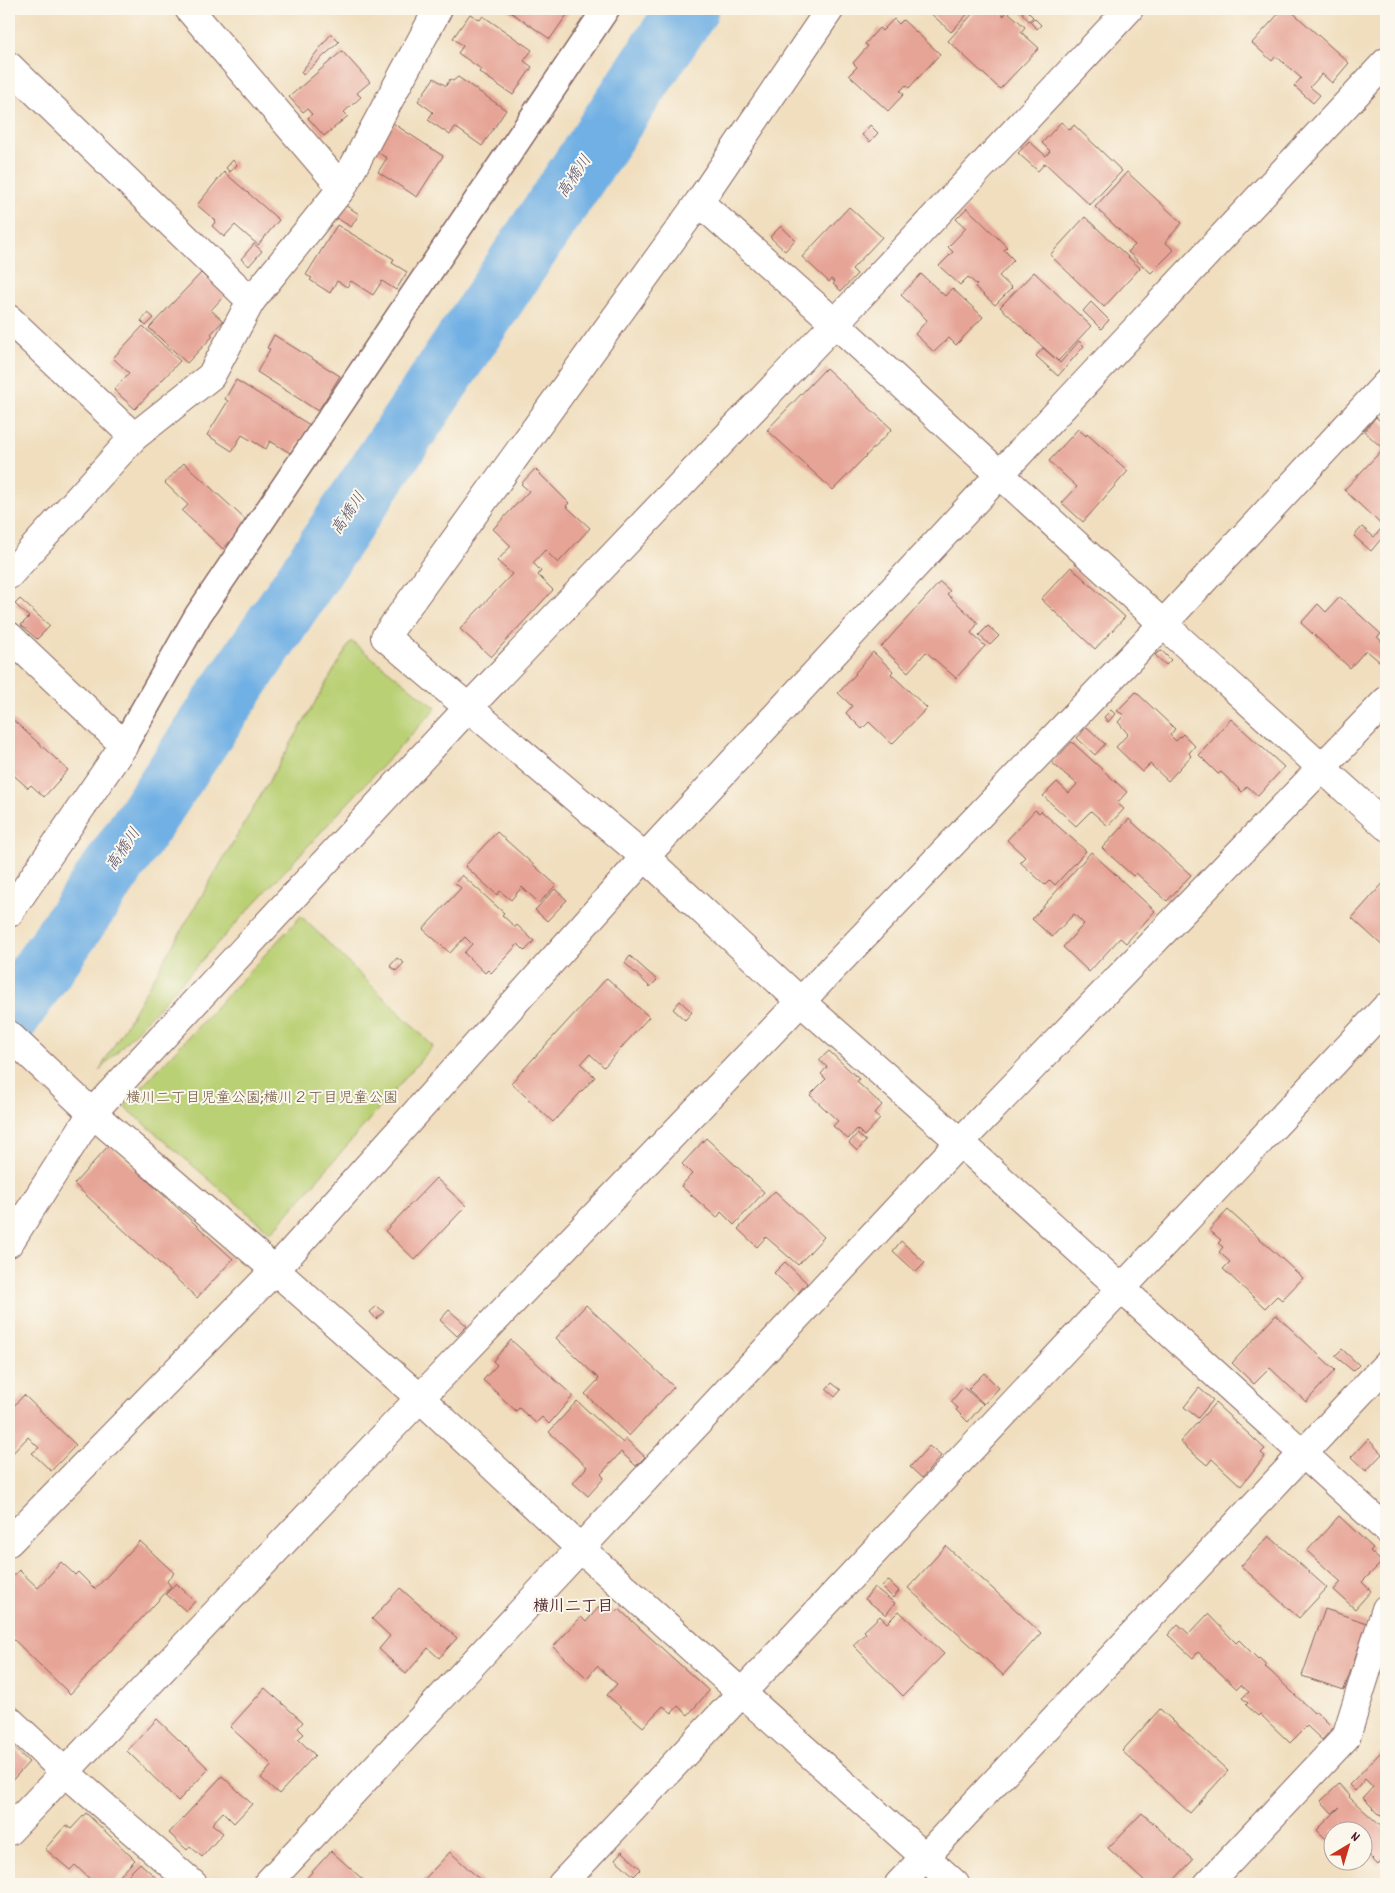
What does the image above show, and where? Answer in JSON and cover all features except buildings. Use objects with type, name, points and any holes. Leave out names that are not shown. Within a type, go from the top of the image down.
[{"type":"street","points":[[189,9],[342,188]]},
{"type":"street","points":[[9,575],[134,437],[211,376],[251,301],[342,188],[438,9]]},
{"type":"street","points":[[9,913],[124,745],[198,614],[606,9]]},
{"type":"street","points":[[830,9],[699,202],[385,637],[645,858],[800,1001],[960,1142],[1386,1529]]},
{"type":"street","points":[[9,1243],[92,1113],[469,707],[1130,9]]},
{"type":"street","points":[[9,1542],[275,1270],[645,858],[1000,474],[1386,62]]},
{"type":"street","points":[[9,66],[251,301]]},
{"type":"street","points":[[699,202],[1000,474],[1321,769],[1386,826]]},
{"type":"street","points":[[9,319],[134,437]]},
{"type":"street","points":[[9,1831],[420,1398],[1163,624],[1386,384]]},
{"type":"street","points":[[9,636],[124,745]]},
{"type":"street","points":[[267,1884],[581,1550],[960,1142],[1386,701]]},
{"type":"street","points":[[562,1884],[1386,1007]]},
{"type":"street","points":[[9,1035],[92,1113],[275,1270],[420,1398],[581,1550],[955,1884]]},
{"type":"street","points":[[899,1884],[1386,1365]]},
{"type":"street","points":[[1208,1884],[1346,1737],[1386,1610]]},
{"type":"street","points":[[9,1720],[65,1772],[193,1884]]},
{"type":"green space","points":[[351,641],[436,708],[99,1071]]},
{"type":"green space","name":"横川二丁目児童公園;横川２丁目児童公園","points":[[301,916],[433,1046],[271,1233],[124,1106]]},
{"type":"waterway","name":"高橋川","points":[[9,1017],[112,869],[688,9]]},
{"type":"district","name":"横川二丁目","points":[[573,1607]]}]
